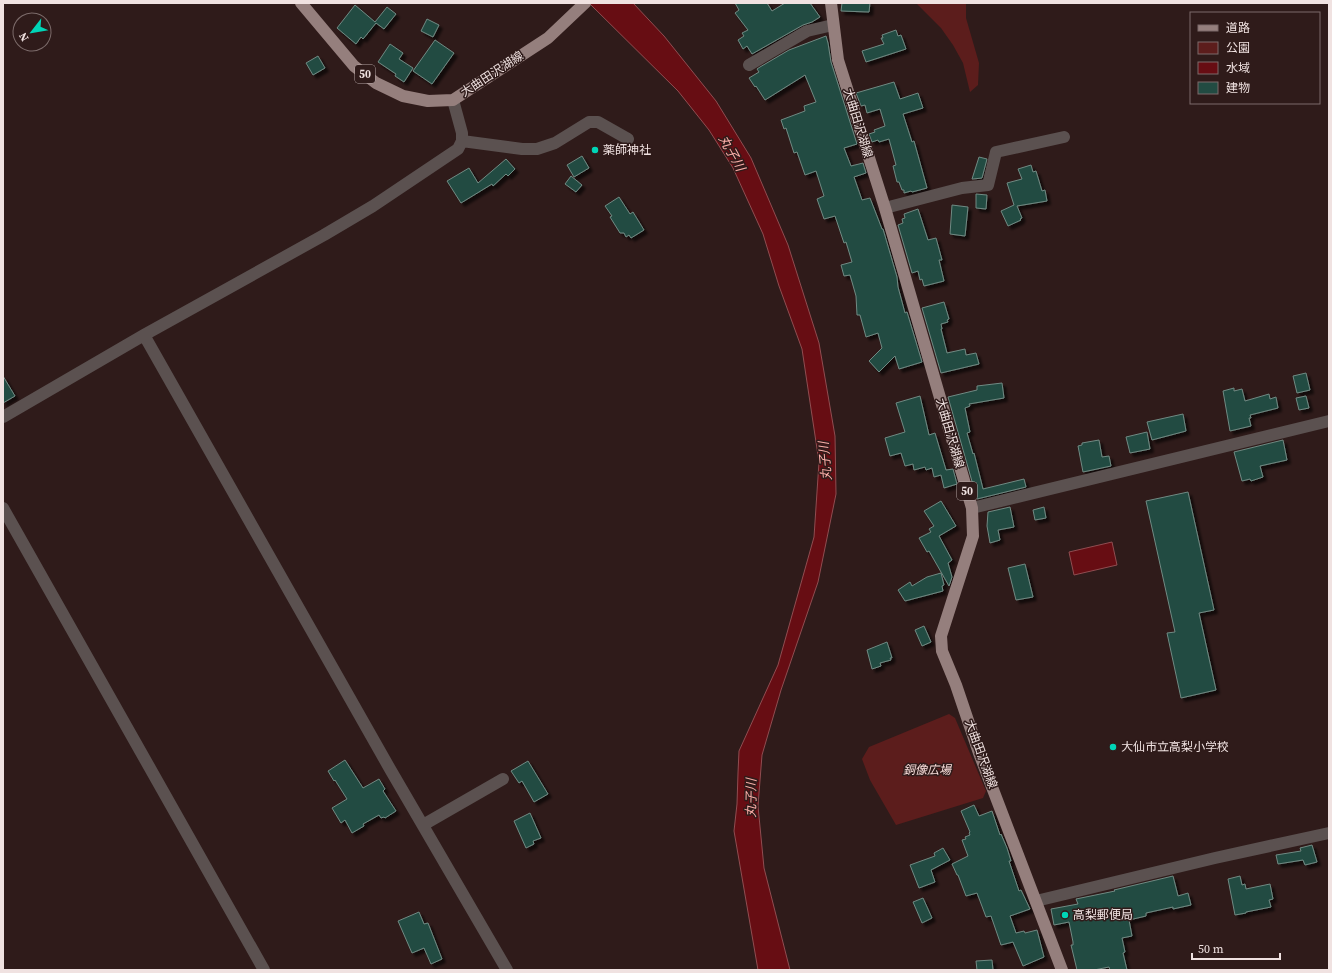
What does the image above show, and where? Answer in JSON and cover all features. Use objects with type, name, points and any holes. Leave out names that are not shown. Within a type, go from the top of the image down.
[{"type":"main road","name":"大曲田沢湖線","points":[[301,3],[354,66],[376,83],[403,96],[428,101],[453,100],[548,38],[585,3]]},
{"type":"main road","name":"大曲田沢湖線","points":[[831,3],[838,60],[884,208],[972,508],[973,536],[941,636],[942,651],[956,685],[979,753],[1062,970]]},
{"type":"street","points":[[749,65],[807,32],[833,25]]},
{"type":"street","points":[[3,417],[144,335],[324,235],[373,206],[458,149],[462,141],[462,132],[453,100]]},
{"type":"street","points":[[462,141],[522,149],[537,149],[555,143],[589,122],[598,122],[628,139]]},
{"type":"street","points":[[884,208],[962,188],[988,185],[996,152],[1064,137]]},
{"type":"street","points":[[144,335],[507,970]]},
{"type":"street","points":[[972,508],[1329,421]]},
{"type":"street","points":[[3,508],[264,970]]},
{"type":"street","points":[[423,825],[503,779]]},
{"type":"street","points":[[1036,901],[1215,858],[1329,833]]},
{"type":"green space","points":[[916,3],[966,3],[966,18],[979,63],[978,85],[970,92],[963,63],[953,45],[941,28]]},
{"type":"green space","name":"銅像広場","points":[[949,714],[955,718],[986,791],[983,798],[896,825],[870,780],[862,759],[869,747]]},
{"type":"water","name":"丸子川","points":[[589,3],[633,3],[664,36],[716,101],[751,158],[788,245],[819,343],[835,436],[836,494],[818,582],[781,690],[762,755],[758,806],[764,868],[790,970],[758,970],[734,831],[737,804],[739,751],[778,665],[814,537],[819,462],[802,349],[779,286],[763,234],[733,168],[709,130],[678,91]]},
{"type":"water","points":[[1112,542],[1117,565],[1074,575],[1069,552]]},
{"type":"building","points":[[735,3],[767,3],[772,11],[785,3],[810,3],[820,17],[752,54],[747,46],[743,49],[738,40],[744,36],[742,33],[748,30],[735,13],[739,10]]},
{"type":"building","points":[[842,3],[870,3],[869,12],[841,11]]},
{"type":"building","points":[[355,5],[375,22],[387,7],[396,14],[384,29],[376,23],[363,39],[361,37],[356,44],[337,28]]},
{"type":"building","points":[[427,19],[439,25],[433,37],[421,31]]},
{"type":"building","points":[[896,30],[898,36],[901,35],[906,49],[866,62],[862,51],[884,44],[881,38],[883,38],[882,35]]},
{"type":"building","points":[[826,36],[831,62],[857,144],[844,148],[851,166],[863,163],[866,173],[854,177],[862,200],[870,198],[883,229],[897,277],[905,313],[907,312],[922,362],[899,369],[895,356],[879,372],[869,361],[882,348],[878,333],[866,337],[860,315],[857,315],[856,296],[850,275],[844,276],[841,265],[852,262],[846,242],[844,243],[835,216],[824,219],[817,199],[824,196],[816,171],[805,175],[797,152],[794,153],[786,128],[784,129],[781,120],[805,111],[804,106],[816,102],[805,75],[765,100],[749,78],[759,72],[757,69],[789,50]]},
{"type":"building","points":[[435,40],[454,53],[432,84],[413,71]]},
{"type":"building","points":[[390,44],[403,53],[399,59],[413,68],[404,82],[395,76],[396,74],[378,62]]},
{"type":"building","points":[[318,56],[325,68],[313,75],[306,63]]},
{"type":"building","points":[[894,82],[900,99],[918,93],[923,108],[903,114],[912,142],[914,141],[927,188],[912,192],[904,193],[904,190],[902,190],[899,182],[897,182],[893,166],[896,165],[889,139],[879,142],[878,140],[872,142],[869,134],[875,132],[874,130],[885,126],[880,109],[867,113],[865,105],[861,106],[856,93]]},
{"type":"building","points":[[582,156],[589,168],[574,177],[567,165]]},
{"type":"building","points":[[979,157],[987,159],[982,178],[972,179]]},
{"type":"building","points":[[506,159],[515,169],[508,176],[506,174],[493,186],[492,184],[461,203],[447,181],[469,168],[478,183]]},
{"type":"building","points":[[1031,165],[1033,172],[1036,171],[1042,191],[1045,190],[1047,201],[1017,206],[1022,218],[1020,219],[1021,220],[1008,226],[1001,211],[1014,205],[1007,183],[1022,179],[1018,169]]},
{"type":"building","points":[[571,176],[582,185],[576,192],[565,184]]},
{"type":"building","points":[[976,194],[987,195],[986,209],[976,208]]},
{"type":"building","points":[[619,197],[630,214],[633,212],[644,230],[631,238],[629,235],[626,237],[624,233],[620,233],[610,217],[612,216],[605,206]]},
{"type":"building","points":[[952,205],[968,207],[965,236],[950,234]]},
{"type":"building","points":[[918,209],[928,240],[936,238],[942,260],[939,260],[944,281],[924,286],[922,279],[920,280],[918,271],[912,273],[898,225],[903,223],[902,219],[905,218],[904,214]]},
{"type":"building","points":[[944,302],[949,319],[947,320],[948,322],[941,324],[941,329],[947,353],[965,349],[966,355],[976,353],[979,364],[941,373],[922,308]]},
{"type":"building","points":[[1306,373],[1310,390],[1297,393],[1293,376]]},
{"type":"building","points":[[3,376],[15,396],[3,403]]},
{"type":"building","points":[[1002,383],[1004,398],[969,404],[970,406],[965,408],[970,432],[967,433],[973,454],[974,453],[983,489],[1024,479],[1026,487],[977,499],[948,397],[977,390],[977,386]]},
{"type":"building","points":[[1234,388],[1234,391],[1242,389],[1245,401],[1269,394],[1270,399],[1276,397],[1278,408],[1250,415],[1251,418],[1249,418],[1251,426],[1230,431],[1223,391]]},
{"type":"building","points":[[920,396],[929,435],[935,433],[946,470],[953,469],[957,484],[944,488],[941,475],[934,477],[932,468],[926,470],[925,467],[914,470],[913,464],[905,466],[901,453],[890,456],[885,438],[905,432],[896,403]]},
{"type":"building","points":[[1306,396],[1309,408],[1299,410],[1296,398]]},
{"type":"building","points":[[1183,414],[1186,431],[1152,440],[1147,422]]},
{"type":"building","points":[[1147,432],[1150,449],[1130,453],[1126,437]]},
{"type":"building","points":[[1099,440],[1102,457],[1109,456],[1111,466],[1083,472],[1078,446],[1082,445],[1082,443]]},
{"type":"building","points":[[1283,440],[1287,460],[1260,466],[1263,477],[1251,481],[1250,479],[1242,481],[1234,452]]},
{"type":"building","points":[[1188,492],[1214,610],[1199,613],[1216,690],[1181,698],[1167,633],[1175,632],[1146,501]]},
{"type":"building","points":[[941,501],[956,526],[939,536],[952,560],[948,563],[952,577],[949,586],[929,551],[927,552],[919,538],[931,532],[929,529],[934,526],[924,511]]},
{"type":"building","points":[[1010,507],[1014,527],[998,530],[1000,540],[990,543],[987,526],[988,512]]},
{"type":"building","points":[[1044,507],[1046,518],[1035,520],[1033,510]]},
{"type":"building","points":[[1025,564],[1033,597],[1016,600],[1008,568]]},
{"type":"building","points":[[941,573],[944,585],[942,586],[943,591],[905,601],[898,590],[910,582],[912,586],[927,577]]},
{"type":"building","points":[[924,626],[931,642],[922,646],[915,630]]},
{"type":"building","points":[[887,642],[892,658],[890,658],[891,660],[880,663],[881,666],[872,669],[867,650]]},
{"type":"building","points":[[345,760],[363,788],[379,779],[385,789],[383,791],[396,811],[385,818],[381,818],[379,815],[363,824],[364,826],[352,833],[345,820],[341,823],[332,808],[347,799],[328,771]]},
{"type":"building","points":[[528,761],[548,794],[534,802],[522,781],[519,783],[511,771]]},
{"type":"building","points":[[974,805],[979,816],[992,811],[1000,835],[1001,834],[1007,848],[1011,861],[1009,861],[1019,891],[1021,890],[1030,909],[1010,916],[1016,933],[1024,931],[1025,933],[1037,930],[1044,957],[1023,966],[1013,942],[1001,945],[991,916],[986,917],[977,893],[966,896],[952,864],[968,856],[962,840],[966,839],[965,837],[970,835],[970,832],[961,811]]},
{"type":"building","points":[[530,813],[541,838],[533,841],[534,844],[526,848],[514,821]]},
{"type":"building","points":[[1312,845],[1317,862],[1305,865],[1303,860],[1278,864],[1276,855],[1301,851],[1300,848]]},
{"type":"building","points":[[943,848],[950,860],[931,870],[935,882],[919,888],[910,865],[935,856],[934,853]]},
{"type":"building","points":[[1173,876],[1178,896],[1188,893],[1191,905],[1146,913],[1146,916],[1129,920],[1132,936],[1122,938],[1125,952],[1123,953],[1127,970],[1110,970],[1109,967],[1094,970],[1077,970],[1071,945],[1073,945],[1073,942],[1069,922],[1054,925],[1051,909],[1078,904],[1076,899],[1115,891],[1114,890]]},
{"type":"building","points":[[1240,876],[1242,885],[1245,884],[1246,889],[1270,884],[1273,899],[1269,900],[1271,907],[1235,915],[1228,879]]},
{"type":"building","points":[[923,898],[932,918],[922,923],[913,902]]},
{"type":"building","points":[[419,912],[424,924],[428,923],[442,959],[431,964],[424,948],[412,953],[398,921]]},
{"type":"building","points":[[992,960],[993,970],[977,970],[976,961]]},
{"type":"place","name":"薬師神社","points":[[595,150]]},
{"type":"place","name":"大仙市立高梨小学校","points":[[1113,747]]},
{"type":"place","name":"高梨郵便局","points":[[1065,915]]}]
